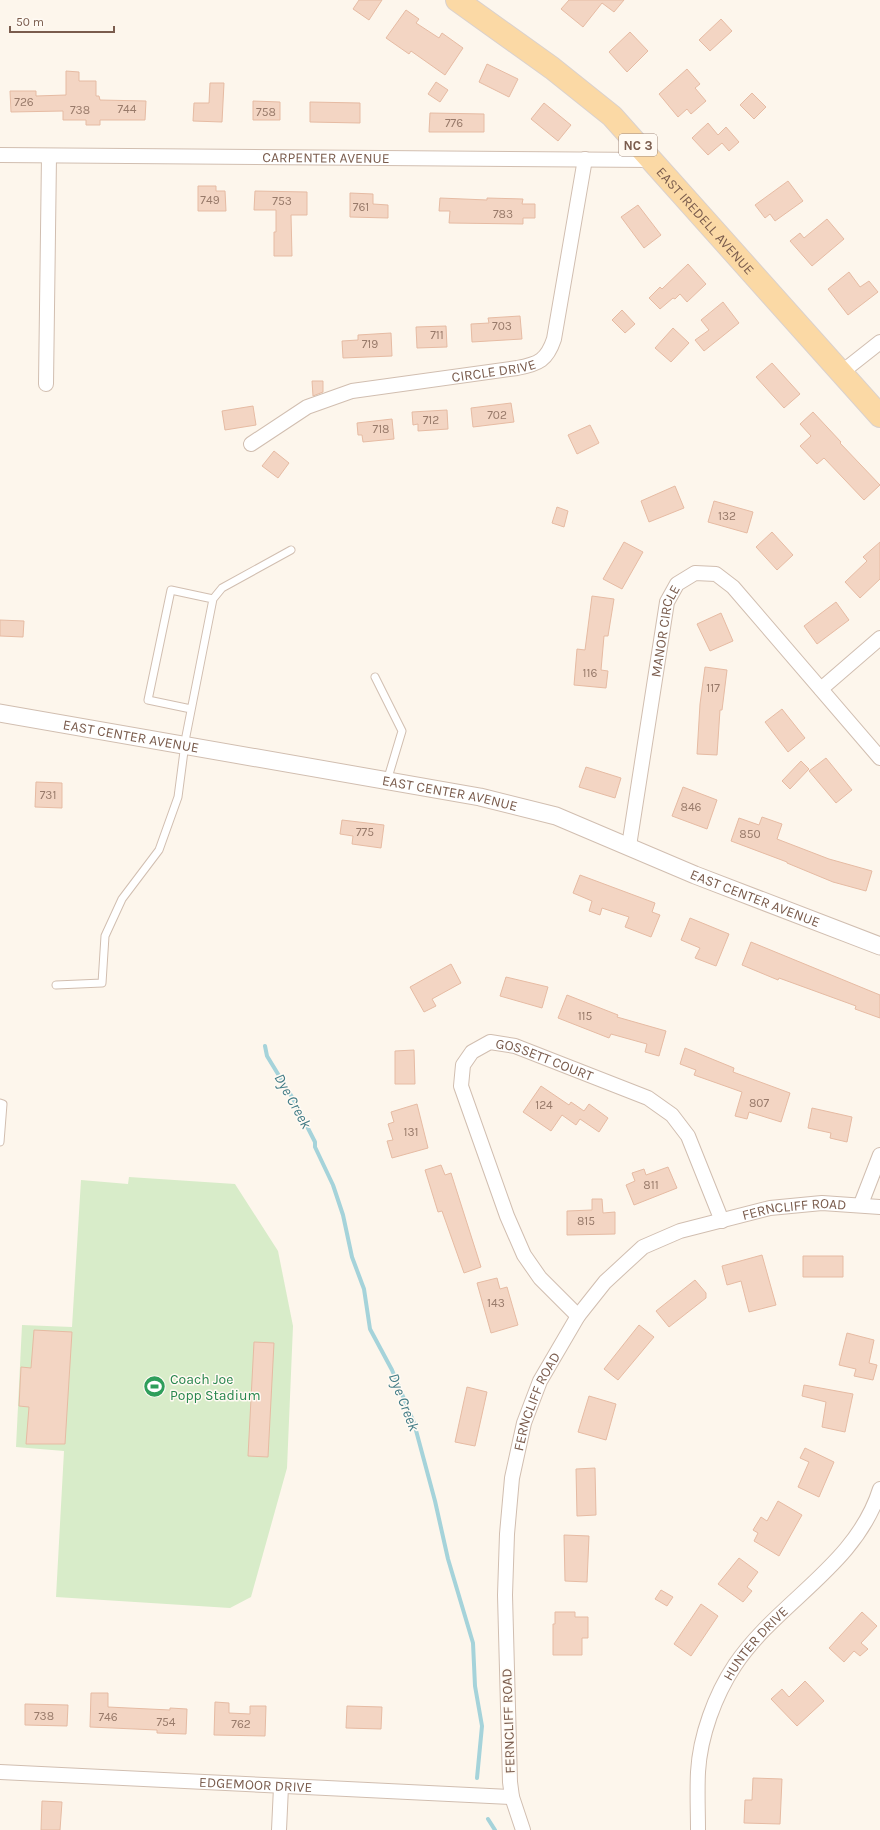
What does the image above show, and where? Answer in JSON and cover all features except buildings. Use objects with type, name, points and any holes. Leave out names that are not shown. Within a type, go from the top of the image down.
[{"type":"main road","name":"EAST IREDELL AVENUE","points":[[457,0],[552,68],[612,116],[880,416]]},
{"type":"street","name":"CARPENTER AVENUE","points":[[0,155],[652,160]]},
{"type":"street","points":[[46,384],[49,156]]},
{"type":"street","name":"CIRCLE DRIVE","points":[[251,444],[307,407],[352,391],[517,368],[529,366],[542,360],[550,351],[554,339],[585,159]]},
{"type":"street","points":[[842,372],[880,342]]},
{"type":"street","name":"MANOR CIRCLE","points":[[629,846],[667,602],[677,584],[695,573],[716,574],[733,586],[880,758]]},
{"type":"street","points":[[821,690],[880,638]]},
{"type":"street","name":"EAST CENTER AVENUE","points":[[0,713],[480,797],[556,816],[695,875],[879,942]]},
{"type":"street","name":"GOSSETT COURT","points":[[578,1316],[540,1278],[524,1255],[507,1216],[461,1086],[463,1065],[472,1052],[490,1042],[515,1046],[648,1098],[672,1115],[688,1136],[722,1220]]},
{"type":"street","points":[[861,1204],[880,1155]]},
{"type":"street","name":"FERNCLIFF ROAD","points":[[523,1830],[512,1797],[505,1595],[507,1534],[512,1478],[524,1423],[540,1381],[578,1316],[605,1282],[643,1247],[680,1231],[777,1208],[822,1203],[861,1204],[880,1207]]},
{"type":"street","name":"HUNTER DRIVE","points":[[698,1830],[698,1772],[708,1723],[718,1696],[735,1664],[759,1636],[836,1562],[860,1531],[880,1488]]},
{"type":"street","name":"EDGEMOOR DRIVE","points":[[0,1772],[282,1787],[512,1797]]},
{"type":"street","points":[[279,1830],[282,1787]]},
{"type":"lane","points":[[56,985],[102,983],[105,936],[122,899],[159,850],[178,797],[191,709],[212,599],[222,588],[291,550]]},
{"type":"lane","points":[[191,709],[148,700],[171,590],[212,599]]},
{"type":"lane","points":[[375,677],[402,731],[387,781]]},
{"type":"lane","points":[[0,1103],[3,1104],[0,1142]]},
{"type":"green space","name":"Coach Joe Popp Stadium","points":[[129,1177],[235,1184],[278,1251],[293,1326],[287,1468],[251,1597],[230,1608],[56,1597],[64,1451],[16,1447],[22,1325],[72,1327],[81,1180],[128,1184]]},
{"type":"waterway","name":"Dye Creek","points":[[265,1046],[267,1056],[292,1097],[315,1142],[315,1147],[333,1185],[343,1215],[352,1257],[364,1289],[370,1329],[392,1370],[414,1423],[435,1501],[448,1559],[473,1643],[475,1686],[482,1726],[477,1778]]},
{"type":"waterway","name":"Dye Creek","points":[[488,1819],[495,1830]]},
{"type":"place","name":"Coach Joe Popp Stadium","points":[[155,1387]]}]
